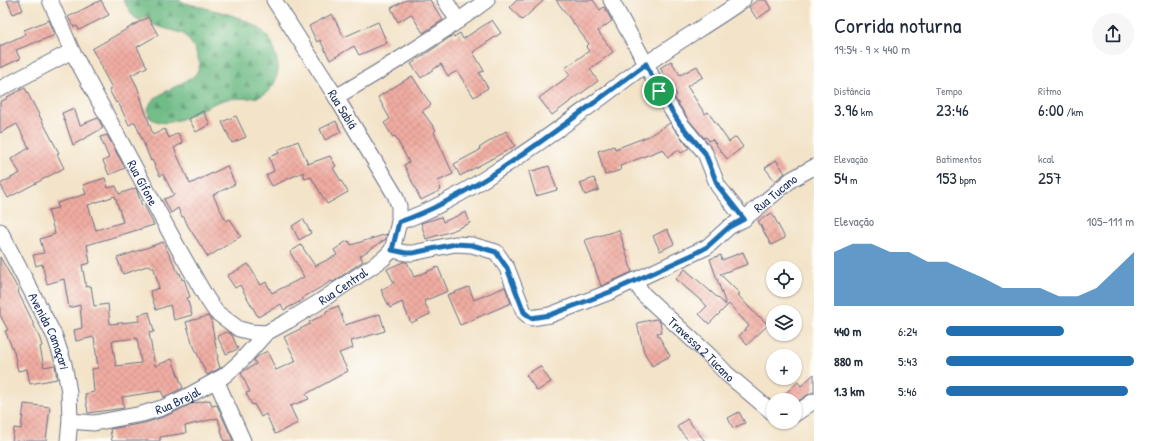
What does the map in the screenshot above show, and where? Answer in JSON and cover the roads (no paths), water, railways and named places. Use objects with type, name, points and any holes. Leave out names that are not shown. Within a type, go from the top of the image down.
[{"type":"street","name":"Rua Gifone","points":[[50,0],[72,50],[176,246],[209,302],[216,312],[239,329],[251,332],[266,333]]},
{"type":"street","name":"Rua Sabiá","points":[[274,0],[336,97],[395,195],[399,206],[399,222]]},
{"type":"street","points":[[445,0],[458,21]]},
{"type":"street","points":[[336,97],[388,66],[458,21],[487,0]]},
{"type":"street","points":[[611,0],[659,91],[680,124],[705,153],[718,186],[744,219]]},
{"type":"street","points":[[392,250],[399,222],[417,216],[474,186],[533,148],[646,64],[743,0]]},
{"type":"street","points":[[0,89],[72,50]]},
{"type":"street","name":"Rua Tucano","points":[[392,250],[413,253],[455,244],[464,244],[496,252],[507,268],[524,312],[531,318],[550,315],[610,292],[707,247],[729,227],[744,219],[792,179],[814,167]]},
{"type":"street","name":"Avenida Camaçari","points":[[0,231],[55,337],[64,364],[69,392],[70,421],[68,441]]},
{"type":"street","name":"Rua Central","points":[[266,333],[288,322],[316,304],[383,259],[392,250]]},
{"type":"street","name":"Travessa 2 Tucano","points":[[634,281],[644,295],[710,356],[727,374],[766,407]]},
{"type":"street","name":"Rua Brejal","points":[[70,421],[94,423],[142,414],[162,408],[206,387],[216,380],[241,361],[266,333]]},
{"type":"street","points":[[216,380],[243,441]]},
{"type":"street","points":[[802,409],[814,401]]}]
